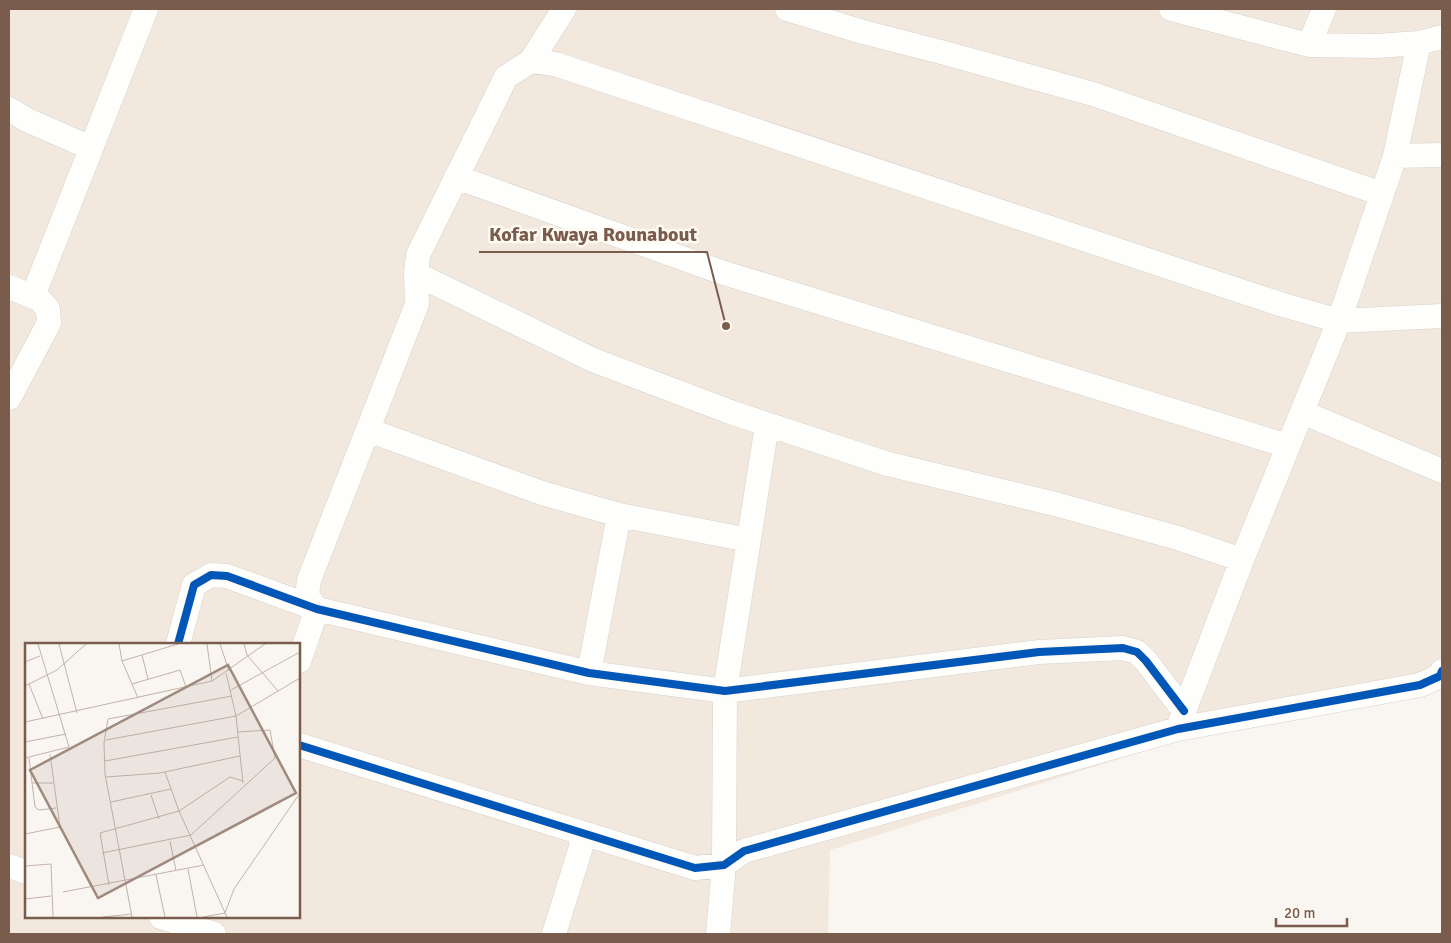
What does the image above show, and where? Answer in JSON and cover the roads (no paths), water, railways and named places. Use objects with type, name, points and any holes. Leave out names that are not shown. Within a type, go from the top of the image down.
[{"type":"street","points":[[33,296],[146,9]]},
{"type":"street","points":[[317,609],[307,596],[309,580],[417,304],[416,274],[418,255],[506,77],[531,61],[564,9]]},
{"type":"street","points":[[787,9],[864,32],[1093,94],[1382,194]]},
{"type":"street","points":[[1171,9],[1309,45],[1377,46],[1436,33]]},
{"type":"street","points":[[1309,45],[1324,9]]},
{"type":"street","points":[[1181,720],[1242,560],[1339,321],[1436,33]]},
{"type":"street","points":[[531,61],[555,64],[1339,321],[1442,316]]},
{"type":"street","points":[[9,109],[27,120],[91,148]]},
{"type":"street","points":[[1395,156],[1442,155]]},
{"type":"street","points":[[456,177],[721,272],[1288,446]]},
{"type":"street","points":[[416,274],[593,360],[733,414],[888,464],[1064,507],[1178,538],[1242,560]]},
{"type":"street","points":[[9,287],[39,299],[48,309],[49,323],[9,398]]},
{"type":"street","points":[[1302,412],[1442,471]]},
{"type":"street","points":[[718,934],[724,865],[726,691],[767,425]]},
{"type":"street","points":[[368,430],[542,493],[619,515],[749,540]]},
{"type":"street","points":[[590,673],[619,515]]},
{"type":"street","points":[[178,643],[194,585],[211,574],[227,576],[317,609],[590,673],[726,691],[1039,652],[1123,648],[1137,652],[1146,661],[1181,720]]},
{"type":"street","points":[[300,658],[317,609]]},
{"type":"street","points":[[300,745],[695,868],[724,865],[744,851],[1181,720],[1420,685],[1440,676],[1442,671]]},
{"type":"street","points":[[554,934],[585,834]]},
{"type":"street","points":[[9,866],[25,872]]},
{"type":"street","points":[[164,918],[209,929]]},
{"type":"place","name":"Kofar Kwaya Rounabout","points":[[726,326]]}]
